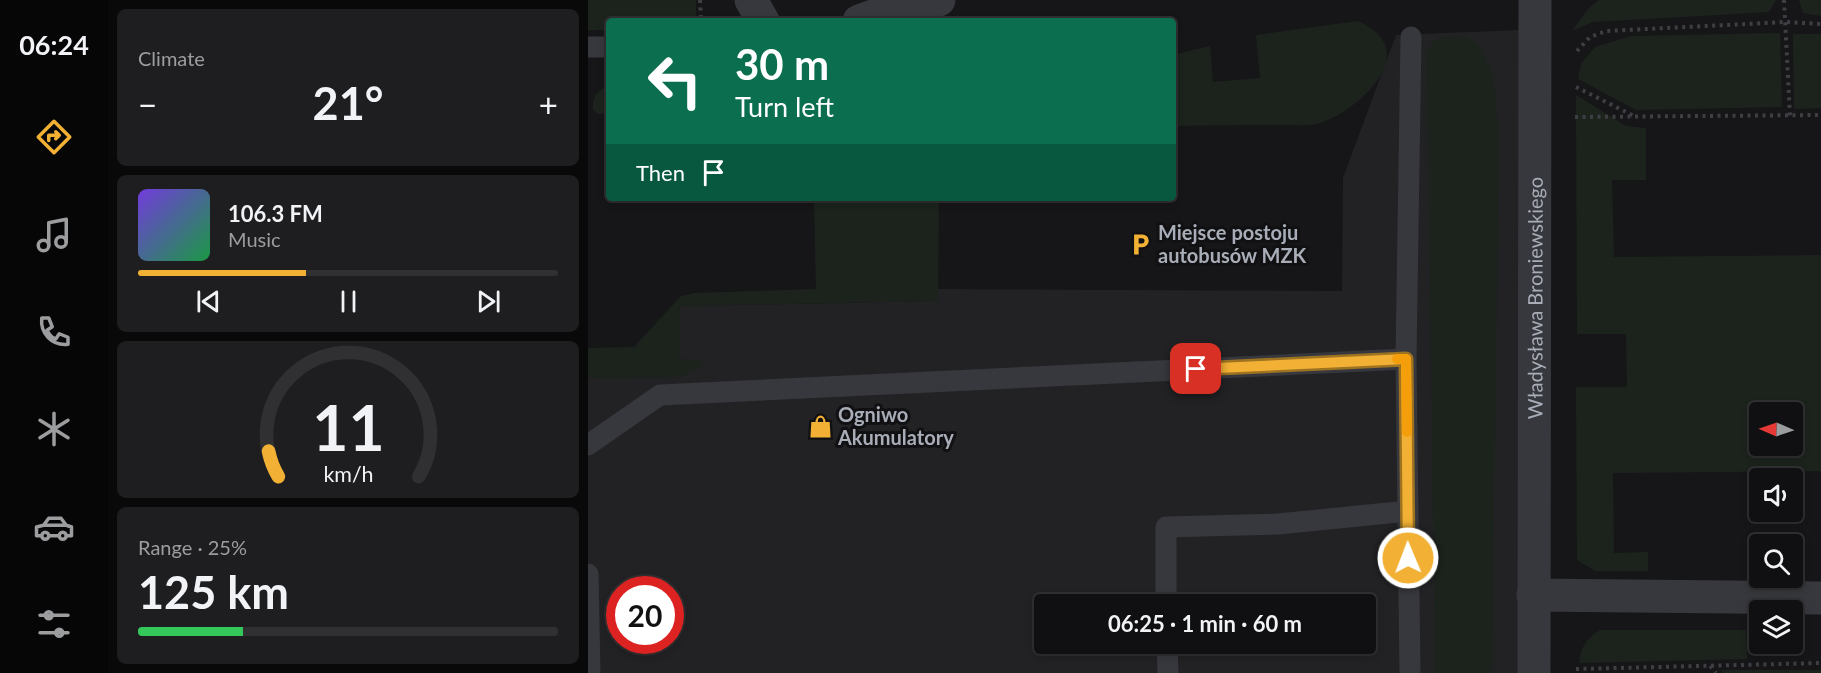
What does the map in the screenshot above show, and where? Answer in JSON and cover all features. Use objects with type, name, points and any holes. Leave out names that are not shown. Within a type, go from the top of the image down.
[{"type":"street","points":[[751,0],[761,18]]},
{"type":"street","points":[[867,18],[939,0]]},
{"type":"street","name":"Władysława Broniewskiego","points":[[1534,671],[1535,0]]},
{"type":"street","points":[[1533,594],[1821,598]]},
{"type":"lane","points":[[1410,673],[1406,359],[1411,37]]},
{"type":"lane","points":[[588,47],[606,47]]},
{"type":"lane","points":[[588,445],[660,395],[1406,359]]},
{"type":"lane","points":[[1166,594],[1166,527],[1278,524],[1407,512]]},
{"type":"lane","points":[[588,574],[590,673]]},
{"type":"lane","points":[[1167,654],[1168,673]]},
{"type":"path","points":[[700,0],[701,18]]},
{"type":"path","points":[[1784,0],[1790,116]]},
{"type":"path","points":[[1573,59],[1575,53],[1590,37],[1606,30],[1785,22],[1821,24]]},
{"type":"path","points":[[1567,83],[1636,117]]},
{"type":"path","points":[[1536,118],[1821,115]]},
{"type":"path","points":[[1534,671],[1821,663]]},
{"type":"path","points":[[1710,665],[1716,673]]},
{"type":"shaded area","points":[[588,0],[696,0],[696,17],[694,18],[606,18],[606,30],[588,30]]},
{"type":"shaded area","points":[[1599,0],[1776,0],[1769,12],[1593,22],[1572,31],[1588,9]]},
{"type":"shaded area","points":[[1799,0],[1821,0],[1821,16],[1803,13]]},
{"type":"shaded area","points":[[1358,21],[1376,32],[1384,42],[1386,62],[1383,72],[1368,91],[1348,109],[1326,121],[1306,125],[1176,126],[1176,54],[1210,46],[1213,82],[1260,78],[1256,35]]},
{"type":"shaded area","points":[[1520,30],[1521,673],[588,673],[588,361],[669,359],[680,306],[937,301],[938,289],[1342,291],[1343,178],[1396,35]]},
{"type":"shaded area","points":[[1780,33],[1782,107],[1636,110],[1578,79],[1581,64],[1595,47],[1631,36]]},
{"type":"shaded area","points":[[1793,34],[1821,34],[1821,108],[1794,109]]},
{"type":"shaded area","points":[[1445,36],[1466,37],[1481,46],[1494,79],[1499,138],[1492,673],[1435,673],[1427,53],[1433,41]]},
{"type":"shaded area","points":[[606,87],[606,113],[598,114],[593,109],[595,97]]},
{"type":"shaded area","points":[[1576,95],[1626,126],[1646,128],[1646,180],[1612,180],[1614,257],[1821,255],[1821,471],[1803,471],[1803,468],[1749,468],[1749,472],[1613,473],[1614,553],[1648,552],[1648,571],[1595,571],[1577,560],[1576,387],[1627,387],[1626,334],[1577,334]]},
{"type":"shaded area","points":[[814,201],[939,201],[938,301],[680,306],[679,359],[704,360],[701,367],[680,377],[588,378],[588,348],[634,347],[681,296],[694,293],[816,289]]},
{"type":"shaded area","points":[[1600,630],[1746,630],[1747,659],[1579,663],[1585,644]]},
{"type":"shaded area","points":[[1721,670],[1821,670],[1821,673],[1723,673]]},
{"type":"slow traffic","points":[[1397,359],[1406,359],[1407,432]]},
{"type":"place","name":"Miejsce postoju autobusów MZK","points":[[1140,244]]},
{"type":"place","name":"Ogniwo Akumulatory","points":[[820,426]]},
{"type":"route","points":[[1196,369],[1406,359],[1408,558]]}]
